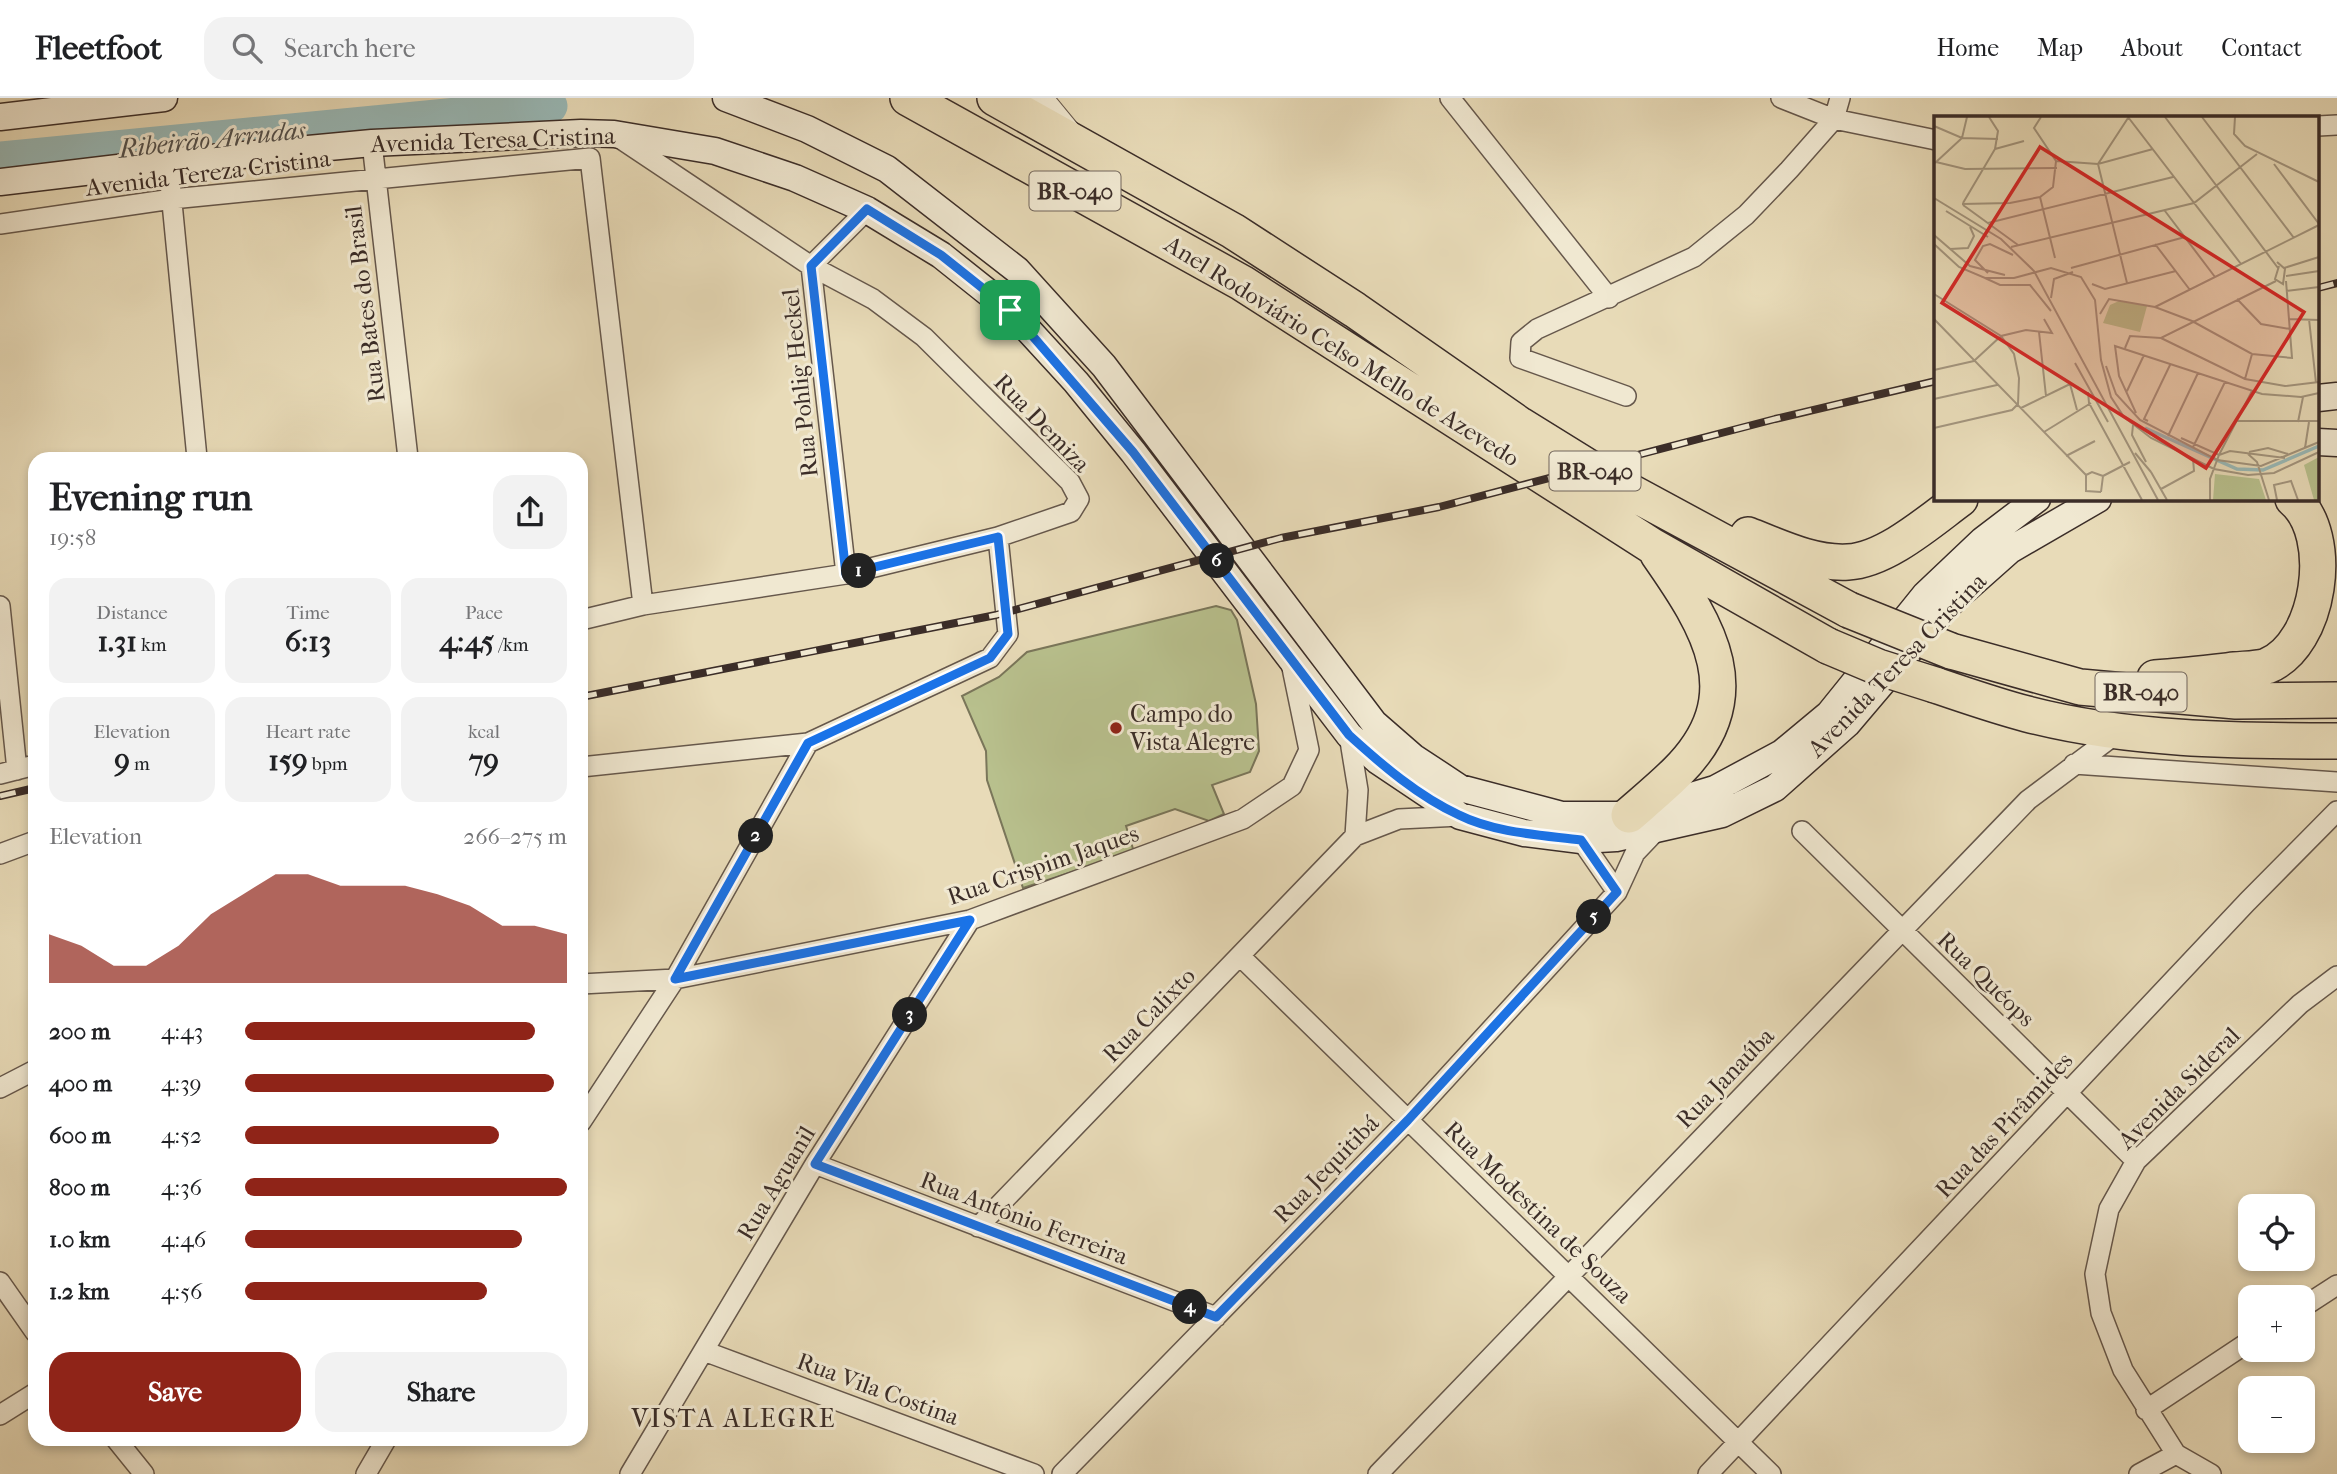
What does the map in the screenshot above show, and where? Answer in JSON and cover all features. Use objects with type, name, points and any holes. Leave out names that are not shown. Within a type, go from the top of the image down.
[{"type":"highway","name":"Anel Rodoviário Celso Mello de Azevedo","points":[[908,98],[1242,283],[1652,546],[1828,646],[1878,667],[2028,715],[2121,730],[2220,741],[2337,741]]},
{"type":"highway","name":"Anel Rodoviário Celso Mello de Azevedo","points":[[995,98],[1233,231],[1355,310],[1520,425],[1612,482],[1849,610],[1951,651],[2080,687],[2236,701],[2337,700]]},
{"type":"highway","points":[[1612,482],[1806,557],[1849,562],[1893,547],[1959,500]]},
{"type":"highway","points":[[2080,687],[2266,666],[2292,649],[2318,591],[2317,554],[2310,529],[2294,500]]},
{"type":"highway","points":[[1642,823],[1708,731],[1720,693],[1715,652],[1703,622],[1652,546]]},
{"type":"main road","points":[[1,98],[12,116],[120,100],[164,98]]},
{"type":"main road","name":"Avenida Teresa Cristina","points":[[726,98],[807,129],[887,169],[1017,270],[1104,366],[1374,723],[1413,757],[1460,788],[1507,803],[1562,815],[1642,823],[1715,789],[1782,752],[1829,714],[1925,595],[1983,540],[2036,500]]},
{"type":"main road","name":"Avenida Teresa Cristina","points":[[0,182],[168,162],[372,143],[614,134],[715,151],[795,178],[867,209],[941,255],[1010,310],[1133,452],[1349,735],[1411,785],[1460,816],[1524,833],[1581,840],[1642,823],[1722,814],[1775,788],[1847,724],[1948,605],[2010,550],[2096,500]]},
{"type":"street","points":[[1041,98],[1078,143]]},
{"type":"street","points":[[1450,98],[1609,298]]},
{"type":"street","points":[[1781,98],[1834,119],[1934,139]]},
{"type":"street","points":[[1626,396],[1520,358],[1521,342],[1537,329],[1694,257],[1746,215],[1834,119],[1840,98]]},
{"type":"street","name":"Rua Demiza","points":[[588,618],[643,605],[846,574],[998,537],[1070,512],[1079,499],[1070,482],[923,337],[873,299],[811,266],[614,134]]},
{"type":"street","name":"Rua Bates do Brasil","points":[[372,143],[407,452]]},
{"type":"street","name":"Avenida Tereza Cristina","points":[[0,224],[172,199],[590,158],[643,605]]},
{"type":"street","points":[[168,162],[196,452]]},
{"type":"street","name":"Rua Pohlig Heckel","points":[[846,574],[811,266],[867,209]]},
{"type":"street","points":[[588,766],[808,743],[990,658],[1008,634],[998,537]]},
{"type":"street","points":[[0,606],[17,770]]},
{"type":"street","name":"Rua Crispim Jaques","points":[[588,984],[675,979],[970,920],[1243,819],[1292,786],[1310,750],[1289,657]]},
{"type":"street","name":"Rua Janaúba","points":[[1378,1474],[1571,1277],[1761,1074],[1903,932],[2028,800],[2121,730]]},
{"type":"street","points":[[1349,735],[1358,790],[1355,836]]},
{"type":"street","points":[[588,1111],[675,979],[808,743]]},
{"type":"street","points":[[2074,764],[2337,782]]},
{"type":"street","name":"Rua das Pirâmides","points":[[1709,1474],[2337,811]]},
{"type":"street","name":"Rua Calixto","points":[[978,1227],[1355,836],[1399,820],[1460,816]]},
{"type":"street","name":"Rua Jequitibá","points":[[1062,1474],[1408,1120],[1617,892],[1635,853],[1642,823]]},
{"type":"street","name":"Rua Quéops","points":[[1802,831],[2136,1161]]},
{"type":"street","points":[[1581,840],[1617,892]]},
{"type":"street","points":[[0,853],[28,843]]},
{"type":"street","name":"Rua Aguanil","points":[[630,1474],[815,1164],[970,920]]},
{"type":"street","name":"Rua Modestina de Souza","points":[[1240,956],[1772,1474]]},
{"type":"street","name":"Avenida Sideral","points":[[2211,1474],[2176,1454],[2123,1370],[2101,1313],[2095,1273],[2109,1209],[2136,1161],[2300,1004],[2337,976]]},
{"type":"street","points":[[0,1088],[28,1074]]},
{"type":"street","name":"Rua Antônio Ferreira","points":[[815,1164],[1216,1317]]},
{"type":"street","points":[[0,1282],[28,1309]]},
{"type":"street","points":[[2315,1299],[2337,1285]]},
{"type":"street","points":[[2146,1410],[2238,1349]]},
{"type":"street","name":"Rua Vila Costina","points":[[704,1351],[1034,1474]]},
{"type":"street","points":[[0,1415],[28,1397]]},
{"type":"street","points":[[121,1446],[144,1474]]},
{"type":"street","points":[[366,1474],[382,1446]]},
{"type":"street","points":[[2139,1474],[2176,1454]]},
{"type":"green space","name":"Campo do Vista Alegre","points":[[1216,606],[1231,610],[1237,620],[1256,704],[1259,751],[1250,772],[1212,785],[1224,814],[1209,821],[1175,809],[1126,826],[1134,852],[1023,888],[987,780],[986,751],[962,696],[999,677],[1027,652]]},
{"type":"waterway","name":"Ribeirão Arrudas","points":[[0,159],[550,106]]},
{"type":"railway","points":[[2320,287],[2337,283]]},
{"type":"railway","points":[[588,696],[996,615],[1281,538],[1439,507],[1775,419],[1934,381]]},
{"type":"railway","points":[[0,796],[28,790]]},
{"type":"place","name":"Campo do Vista Alegre","points":[[1116,728]]},
{"type":"district","name":"VISTA ALEGRE","points":[[734,1418]]},
{"type":"route","points":[[867,209],[941,255],[1010,310],[1076,382],[1133,452],[1349,735],[1378,761],[1460,816],[1524,833],[1581,840],[1617,892],[1408,1120],[1216,1317],[815,1164],[970,920],[675,979],[808,743],[990,658],[1008,634],[1008,611],[998,537],[846,574],[811,266],[867,209]]}]
